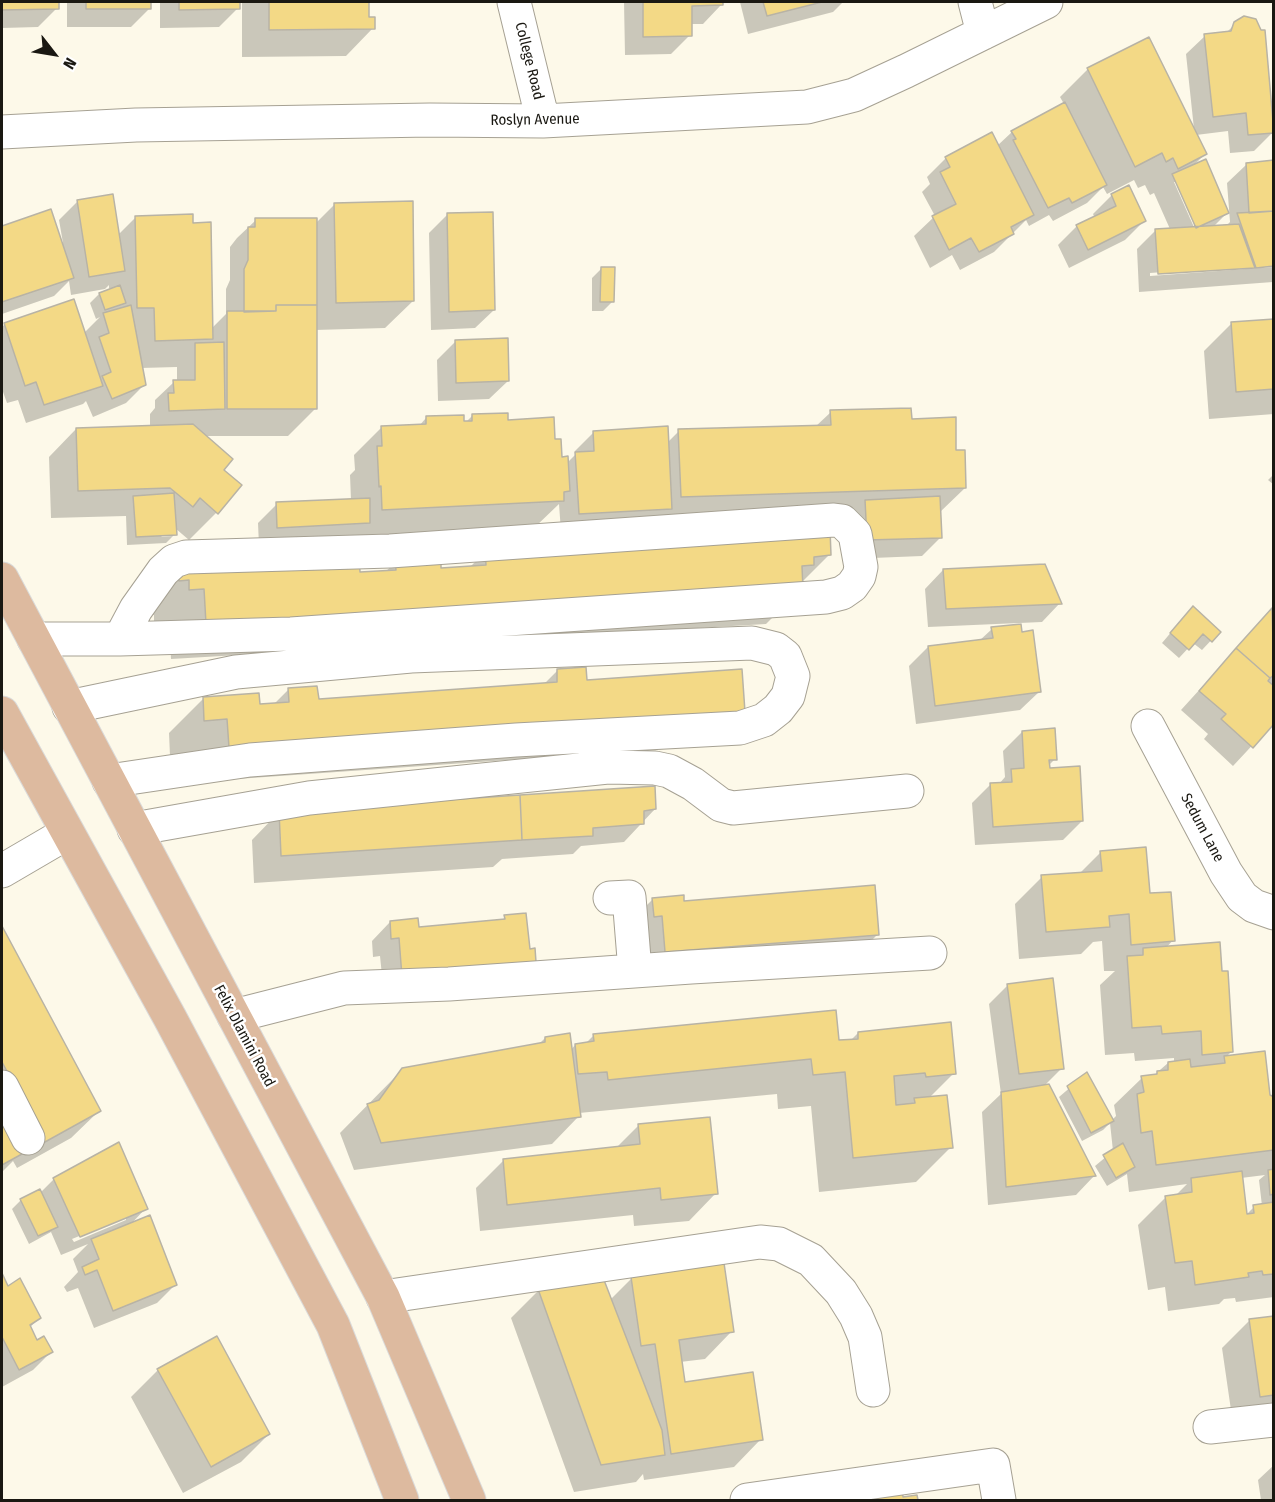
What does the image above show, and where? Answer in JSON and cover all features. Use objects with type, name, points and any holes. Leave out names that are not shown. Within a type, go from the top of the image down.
[{"type":"main road","name":"Felix Dlamini Road","points":[[2,579],[383,1297],[469,1500]]},
{"type":"main road","points":[[2,713],[170,1018],[333,1324],[402,1500]]},
{"type":"street","name":"College Road","points":[[514,2],[543,121]]},
{"type":"street","points":[[975,2],[983,33]]},
{"type":"street","name":"Roslyn Avenue","points":[[2,132],[136,125],[430,120],[543,121],[807,107],[854,95],[1046,2]]},
{"type":"street","points":[[34,639],[120,639],[291,634],[825,597],[842,593],[852,586],[859,576],[861,567],[855,534],[842,521],[834,520],[390,551],[186,557],[174,561],[163,571],[136,609],[120,639]]},
{"type":"street","points":[[69,707],[236,672],[423,656],[752,643],[776,650],[785,656],[792,676],[788,696],[778,709],[764,720],[741,728],[516,740],[250,760],[109,781]]},
{"type":"street","name":"Sedum Lane","points":[[1148,726],[1231,881],[1242,897],[1254,906],[1274,913]]},
{"type":"street","points":[[134,829],[309,798],[608,767],[655,768],[669,771],[693,784],[721,805],[733,808],[907,791]]},
{"type":"street","points":[[2,872],[67,832]]},
{"type":"street","points":[[610,898],[629,897],[635,971]]},
{"type":"street","points":[[234,1016],[344,988],[449,984],[930,954]]},
{"type":"street","points":[[2,1087],[28,1138]]},
{"type":"street","points":[[383,1297],[760,1242],[778,1244],[811,1260],[841,1292],[865,1336],[873,1390]]},
{"type":"street","points":[[1210,1427],[1274,1420]]},
{"type":"street","points":[[747,1500],[993,1465],[999,1500]]},
{"type":"building","points":[[2,2],[59,2],[59,9],[2,10]]},
{"type":"building","points":[[86,2],[151,2],[151,9],[86,9]]},
{"type":"building","points":[[179,2],[240,2],[240,9],[179,10]]},
{"type":"building","points":[[269,2],[369,2],[369,17],[375,17],[375,29],[269,30]]},
{"type":"building","points":[[643,2],[723,2],[723,5],[692,6],[692,36],[643,37]]},
{"type":"building","points":[[763,2],[822,2],[767,16]]},
{"type":"building","points":[[1244,16],[1256,19],[1261,30],[1265,30],[1274,133],[1248,135],[1246,113],[1213,117],[1204,34],[1231,31],[1234,22]]},
{"type":"building","points":[[1149,37],[1207,154],[1178,169],[1173,158],[1166,162],[1162,153],[1135,167],[1087,68]]},
{"type":"building","points":[[1065,102],[1107,185],[1072,203],[1069,198],[1048,208],[1013,140],[1016,139],[1011,131]]},
{"type":"building","points":[[992,132],[1034,215],[1011,227],[1014,234],[979,252],[971,238],[949,250],[932,216],[956,204],[940,172],[950,167],[945,157]]},
{"type":"building","points":[[1206,159],[1229,213],[1196,228],[1172,174]]},
{"type":"building","points":[[1274,160],[1274,211],[1249,213],[1246,163]]},
{"type":"building","points":[[1129,185],[1146,221],[1088,250],[1076,225],[1116,206],[1111,194]]},
{"type":"building","points":[[113,194],[125,271],[89,277],[77,200]]},
{"type":"building","points":[[413,201],[414,301],[336,303],[334,203]]},
{"type":"building","points":[[51,209],[74,278],[2,302],[2,226]]},
{"type":"building","points":[[1274,211],[1274,266],[1256,268],[1237,213]]},
{"type":"building","points":[[493,212],[495,310],[449,312],[447,213]]},
{"type":"building","points":[[193,214],[193,223],[211,222],[213,339],[155,341],[154,308],[137,308],[135,216]]},
{"type":"building","points":[[255,218],[317,218],[317,305],[276,305],[276,311],[244,312],[244,269],[248,260],[248,227],[255,227]]},
{"type":"building","points":[[1239,224],[1255,268],[1158,274],[1155,229]]},
{"type":"building","points":[[601,267],[615,267],[614,302],[600,302]]},
{"type":"building","points":[[120,285],[126,303],[105,310],[99,293]]},
{"type":"building","points":[[74,299],[103,386],[44,405],[36,382],[25,386],[4,323]]},
{"type":"building","points":[[131,305],[146,385],[112,399],[102,376],[111,372],[99,337],[109,333],[103,313]]},
{"type":"building","points":[[276,305],[317,305],[317,409],[227,409],[227,311],[276,311]]},
{"type":"building","points":[[1274,319],[1274,389],[1236,392],[1231,322]]},
{"type":"building","points":[[508,338],[509,381],[456,383],[455,340]]},
{"type":"building","points":[[224,342],[225,409],[169,411],[168,393],[174,393],[173,380],[195,380],[195,343]]},
{"type":"building","points":[[911,408],[912,419],[956,417],[956,450],[965,450],[966,488],[681,497],[678,429],[831,425],[830,410]]},
{"type":"building","points":[[508,413],[508,420],[554,417],[555,439],[561,439],[562,457],[568,456],[570,491],[564,492],[564,501],[382,510],[377,446],[382,446],[381,426],[426,424],[426,416],[464,415],[464,421],[472,421],[472,414]]},
{"type":"building","points":[[193,424],[233,459],[224,470],[242,485],[218,514],[200,498],[193,507],[170,488],[78,491],[76,428]]},
{"type":"building","points":[[668,426],[672,509],[579,514],[575,452],[594,451],[593,431]]},
{"type":"building","points":[[174,493],[177,535],[136,537],[133,496]]},
{"type":"building","points":[[940,496],[942,538],[867,540],[865,500]]},
{"type":"building","points":[[370,498],[370,523],[277,528],[276,502]]},
{"type":"building","points":[[830,529],[831,555],[814,557],[814,565],[802,566],[803,589],[206,624],[204,589],[189,590],[189,580],[179,581],[178,565],[359,554],[360,572],[396,570],[395,560],[441,557],[441,568],[486,565],[485,549]]},
{"type":"building","points":[[1045,564],[1062,604],[946,609],[943,569]]},
{"type":"building","points":[[1193,606],[1221,632],[1212,642],[1203,634],[1189,650],[1170,633]]},
{"type":"building","points":[[1272,608],[1274,675],[1270,678],[1236,648]]},
{"type":"building","points":[[1021,624],[1022,632],[1033,630],[1041,692],[935,706],[928,646],[993,638],[991,627]]},
{"type":"building","points":[[1236,648],[1270,678],[1268,681],[1274,686],[1274,724],[1253,748],[1221,719],[1226,714],[1199,691]]},
{"type":"building","points":[[586,667],[587,680],[742,669],[745,712],[229,748],[227,719],[204,721],[203,697],[259,693],[260,704],[289,702],[288,688],[317,686],[319,699],[557,682],[557,669]]},
{"type":"building","points":[[1055,728],[1057,760],[1049,760],[1050,768],[1080,766],[1083,821],[993,827],[990,783],[1012,782],[1011,769],[1024,768],[1022,731]]},
{"type":"building","points":[[655,786],[656,809],[644,811],[644,824],[593,828],[593,836],[522,840],[520,795]]},
{"type":"building","points":[[520,795],[522,840],[281,856],[279,811]]},
{"type":"building","points":[[1146,847],[1150,893],[1171,892],[1175,941],[1131,945],[1129,914],[1109,916],[1110,927],[1046,932],[1041,875],[1102,871],[1100,851]]},
{"type":"building","points":[[875,885],[879,935],[665,952],[662,916],[654,917],[652,898],[684,895],[684,901]]},
{"type":"building","points":[[526,913],[530,949],[535,948],[536,962],[402,977],[399,938],[391,939],[390,921],[418,918],[419,927],[505,919],[504,915]]},
{"type":"building","points":[[2,926],[101,1111],[45,1142],[2,1062]]},
{"type":"building","points":[[1220,942],[1222,971],[1228,971],[1233,1052],[1202,1055],[1201,1031],[1162,1034],[1161,1026],[1132,1028],[1127,956],[1143,955],[1143,948]]},
{"type":"building","points":[[1053,978],[1064,1069],[1019,1074],[1007,984]]},
{"type":"building","points":[[836,1010],[839,1040],[858,1039],[858,1032],[951,1022],[956,1074],[926,1077],[925,1073],[894,1076],[896,1105],[915,1103],[914,1098],[947,1095],[953,1148],[853,1158],[845,1072],[813,1075],[811,1059],[608,1080],[607,1072],[578,1074],[575,1044],[594,1041],[593,1034]]},
{"type":"building","points":[[570,1033],[581,1117],[381,1143],[367,1104],[379,1100],[402,1068],[545,1042],[545,1037]]},
{"type":"building","points":[[1265,1051],[1270,1095],[1274,1097],[1274,1150],[1156,1165],[1152,1131],[1141,1133],[1137,1094],[1144,1092],[1141,1076],[1168,1070],[1168,1062],[1190,1059],[1191,1067],[1225,1063],[1224,1056]]},
{"type":"building","points":[[1087,1072],[1114,1121],[1091,1133],[1067,1086]]},
{"type":"building","points":[[1049,1084],[1096,1176],[1006,1187],[1001,1092]]},
{"type":"building","points":[[2,1117],[22,1154],[2,1165]]},
{"type":"building","points":[[710,1117],[718,1194],[661,1200],[660,1188],[507,1205],[503,1159],[640,1144],[638,1124]]},
{"type":"building","points":[[119,1142],[148,1209],[80,1237],[53,1178]]},
{"type":"building","points":[[1123,1143],[1135,1167],[1116,1178],[1103,1155]]},
{"type":"building","points":[[1274,1169],[1274,1194],[1270,1195],[1268,1170]]},
{"type":"building","points":[[1242,1171],[1247,1214],[1254,1213],[1253,1205],[1274,1202],[1274,1274],[1263,1275],[1262,1271],[1248,1273],[1249,1277],[1195,1285],[1192,1261],[1175,1263],[1165,1196],[1192,1192],[1191,1178]]},
{"type":"building","points":[[40,1189],[58,1227],[38,1236],[20,1199]]},
{"type":"building","points":[[150,1215],[177,1285],[113,1311],[97,1270],[85,1275],[82,1267],[99,1259],[91,1239]]},
{"type":"building","points":[[724,1263],[734,1332],[679,1340],[685,1382],[753,1372],[763,1440],[671,1454],[655,1344],[641,1346],[631,1277]]},
{"type":"building","points":[[2,1273],[8,1286],[20,1278],[41,1318],[30,1325],[37,1340],[44,1336],[53,1352],[19,1370],[2,1337]]},
{"type":"building","points":[[604,1280],[662,1430],[665,1455],[601,1465],[538,1289]]},
{"type":"building","points":[[1274,1316],[1274,1395],[1260,1397],[1249,1319]]},
{"type":"building","points":[[217,1336],[270,1434],[211,1467],[157,1369]]},
{"type":"building","points":[[902,1490],[903,1497],[917,1495],[918,1500],[870,1500],[869,1496]]}]
